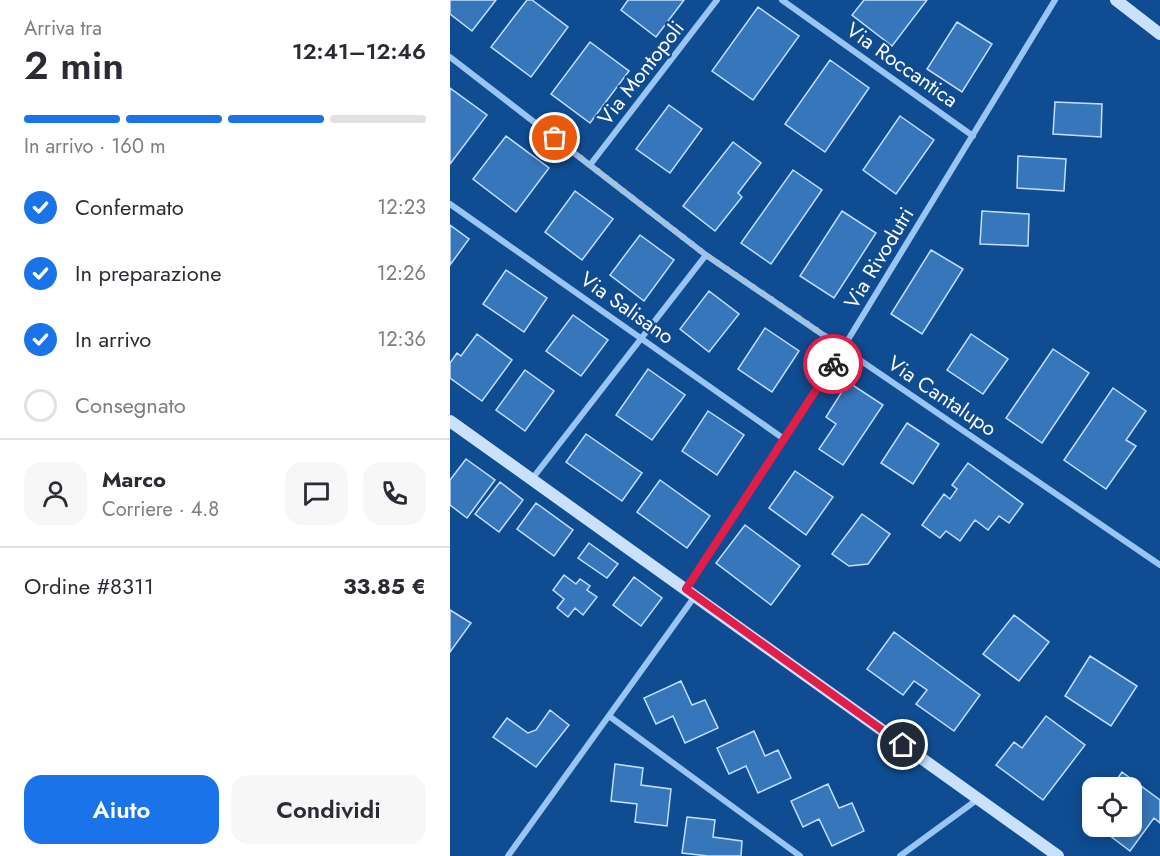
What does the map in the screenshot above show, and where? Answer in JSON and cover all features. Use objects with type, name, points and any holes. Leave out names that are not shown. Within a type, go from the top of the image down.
[{"type":"main road","points":[[1116,0],[1160,34]]},
{"type":"main road","points":[[450,421],[1058,856]]},
{"type":"street","name":"Via Montopoli","points":[[590,165],[717,0]]},
{"type":"street","name":"Via Roccantica","points":[[782,0],[973,136]]},
{"type":"street","name":"Via Rivodutri","points":[[508,856],[609,716],[690,593],[784,439],[843,348],[1055,0]]},
{"type":"street","name":"Via Cantalupo","points":[[450,57],[706,255],[1160,565]]},
{"type":"street","name":"Via Salisano","points":[[450,204],[784,439]]},
{"type":"street","points":[[532,479],[706,255]]},
{"type":"street","points":[[609,716],[800,856]]},
{"type":"street","points":[[900,856],[979,799]]},
{"type":"building","points":[[450,0],[496,0],[472,31],[450,14]]},
{"type":"building","points":[[527,0],[532,0],[568,27],[531,77],[491,47]]},
{"type":"building","points":[[628,0],[684,0],[656,37],[621,10]]},
{"type":"building","points":[[864,0],[927,0],[892,46],[852,15]]},
{"type":"building","points":[[758,7],[799,36],[753,100],[712,71]]},
{"type":"building","points":[[957,22],[992,44],[962,92],[927,69]]},
{"type":"building","points":[[590,42],[629,71],[590,123],[551,94]]},
{"type":"building","points":[[830,60],[869,88],[825,152],[785,124]]},
{"type":"building","points":[[450,88],[487,115],[450,164]]},
{"type":"building","points":[[1055,102],[1102,104],[1101,137],[1053,134]]},
{"type":"building","points":[[669,105],[702,129],[670,173],[636,149]]},
{"type":"building","points":[[900,116],[934,140],[896,194],[863,170]]},
{"type":"building","points":[[506,136],[549,168],[516,212],[473,179]]},
{"type":"building","points":[[733,142],[761,163],[738,193],[742,197],[715,231],[683,206]]},
{"type":"building","points":[[1018,156],[1066,159],[1064,191],[1017,188]]},
{"type":"building","points":[[793,170],[822,190],[771,264],[741,243]]},
{"type":"building","points":[[575,191],[613,219],[582,260],[545,232]]},
{"type":"building","points":[[842,211],[876,233],[834,298],[800,276]]},
{"type":"building","points":[[982,211],[1029,214],[1028,246],[980,244]]},
{"type":"building","points":[[450,225],[469,239],[450,265]]},
{"type":"building","points":[[640,235],[674,260],[644,301],[610,275]]},
{"type":"building","points":[[931,250],[963,269],[922,334],[891,314]]},
{"type":"building","points":[[506,270],[547,298],[524,332],[483,304]]},
{"type":"building","points":[[709,291],[739,314],[709,352],[680,329]]},
{"type":"building","points":[[573,315],[608,340],[581,376],[546,351]]},
{"type":"building","points":[[765,328],[799,351],[772,392],[738,369]]},
{"type":"building","points":[[477,334],[512,360],[482,401],[450,378],[450,363],[457,353],[461,356]]},
{"type":"building","points":[[971,334],[1008,359],[983,394],[947,370]]},
{"type":"building","points":[[1053,349],[1089,373],[1042,443],[1006,418]]},
{"type":"building","points":[[648,369],[685,395],[652,440],[616,415]]},
{"type":"building","points":[[525,370],[554,391],[525,431],[496,410]]},
{"type":"building","points":[[848,382],[883,405],[843,465],[819,449],[836,424],[826,417]]},
{"type":"building","points":[[1113,388],[1146,411],[1126,440],[1136,446],[1106,489],[1064,460]]},
{"type":"building","points":[[708,411],[744,435],[717,475],[682,451]]},
{"type":"building","points":[[907,423],[939,444],[913,484],[881,463]]},
{"type":"building","points":[[586,434],[642,473],[622,501],[566,462]]},
{"type":"building","points":[[466,459],[495,480],[467,518],[450,505],[450,480]]},
{"type":"building","points":[[968,463],[1023,504],[1009,523],[999,516],[988,530],[975,520],[960,541],[946,531],[940,538],[922,525],[944,494],[950,499],[957,489],[952,485]]},
{"type":"building","points":[[795,471],[833,497],[806,535],[769,508]]},
{"type":"building","points":[[660,480],[710,516],[687,548],[637,512]]},
{"type":"building","points":[[500,482],[523,500],[499,532],[475,514]]},
{"type":"building","points":[[536,503],[573,530],[554,556],[517,529]]},
{"type":"building","points":[[862,514],[890,534],[868,564],[849,566],[832,554]]},
{"type":"building","points":[[745,525],[800,566],[771,605],[716,563]]},
{"type":"building","points":[[589,543],[618,564],[607,578],[578,558]]},
{"type":"building","points":[[564,575],[576,584],[580,579],[590,586],[587,590],[597,597],[583,615],[575,608],[568,617],[557,608],[564,599],[553,590]]},
{"type":"building","points":[[634,577],[662,598],[641,626],[613,605]]},
{"type":"building","points":[[450,610],[471,623],[450,652]]},
{"type":"building","points":[[1014,615],[1049,642],[1019,681],[983,654]]},
{"type":"building","points":[[894,632],[980,695],[954,731],[916,704],[927,690],[914,681],[903,695],[867,669]]},
{"type":"building","points":[[1090,656],[1137,686],[1111,726],[1065,696]]},
{"type":"building","points":[[681,681],[692,705],[705,700],[718,728],[685,743],[673,716],[656,724],[644,698]]},
{"type":"building","points":[[550,710],[569,725],[536,767],[493,737],[507,718],[528,733],[536,730]]},
{"type":"building","points":[[1046,716],[1085,745],[1043,800],[996,765],[1014,742],[1022,748]]},
{"type":"building","points":[[754,731],[765,756],[778,750],[791,778],[758,793],[746,766],[729,774],[717,748]]},
{"type":"building","points":[[615,764],[643,768],[641,785],[671,789],[667,826],[635,822],[637,804],[611,801]]},
{"type":"building","points":[[1122,772],[1129,777],[1119,777]]},
{"type":"building","points":[[828,784],[839,808],[852,803],[864,831],[832,846],[819,819],[803,827],[791,801]]},
{"type":"building","points":[[1142,787],[1160,800],[1160,823],[1154,818],[1142,834]]},
{"type":"building","points":[[687,817],[715,820],[713,837],[742,841],[741,856],[682,853]]},
{"type":"building","points":[[1112,837],[1140,837],[1130,851]]},
{"type":"way so far","points":[[555,138],[706,255],[843,348],[833,364]]},
{"type":"route","points":[[833,364],[686,589],[903,745]]}]
